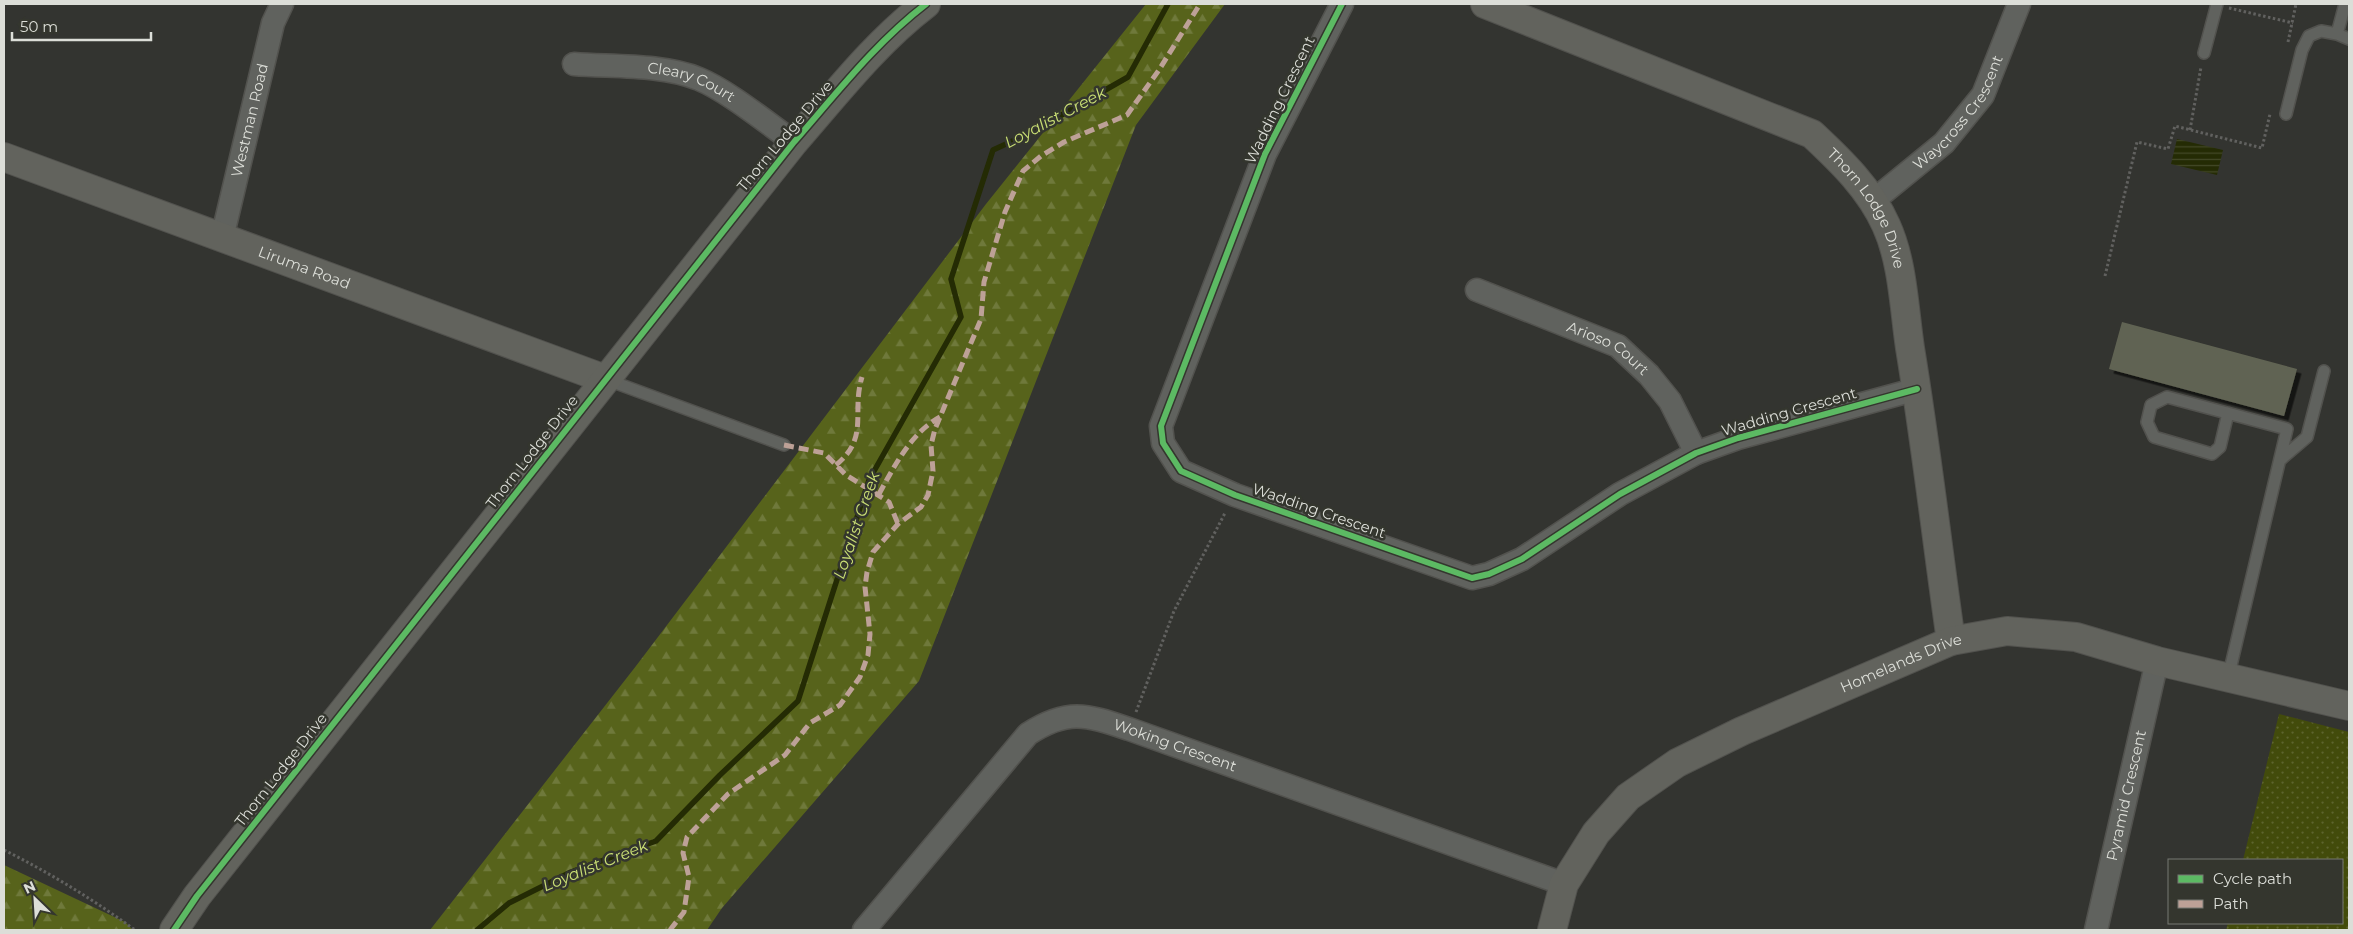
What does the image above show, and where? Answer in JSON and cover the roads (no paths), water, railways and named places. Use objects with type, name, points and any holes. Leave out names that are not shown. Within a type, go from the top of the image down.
[{"type":"street","name":"Westman Road","points":[[222,238],[272,23],[282,4]]},
{"type":"street","name":"Thorn Lodge Drive","points":[[174,930],[197,896],[794,142],[870,54],[904,20],[926,4]]},
{"type":"street","name":"Wadding Crescent","points":[[1342,4],[1265,154],[1161,426],[1163,443],[1181,471],[1235,494],[1472,578],[1489,574],[1522,559],[1620,494],[1696,454],[1738,438],[1917,388]]},
{"type":"street","name":"Thorn Lodge Drive","points":[[1485,4],[1812,134],[1849,170],[1873,202],[1886,226],[1897,264],[1917,388],[1951,641]]},
{"type":"street","name":"Waycross Crescent","points":[[1873,202],[1944,143],[1983,95],[2019,4]]},
{"type":"street","name":"Cleary Court","points":[[574,64],[658,69],[699,79],[736,101],[794,142]]},
{"type":"street","name":"Liruma Road","points":[[4,157],[605,379]]},
{"type":"street","name":"Arioso Court","points":[[1477,290],[1618,346],[1649,374],[1670,401],[1696,454]]},
{"type":"street","name":"Homelands Drive","points":[[1552,930],[1564,884],[1596,833],[1628,797],[1677,763],[1742,731],[1951,641],[2007,631],[2076,637],[2157,661],[2349,706]]},
{"type":"street","name":"Pyramid Crescent","points":[[2096,930],[2157,661]]},
{"type":"street","name":"Woking Crescent","points":[[864,930],[1028,734],[1042,725],[1069,716],[1090,716],[1130,729],[1564,884]]},
{"type":"lane","points":[[2204,53],[2216,4]]},
{"type":"lane","points":[[2337,34],[2345,4]]},
{"type":"lane","points":[[2286,114],[2302,50],[2309,36],[2321,31],[2337,34],[2349,39]]},
{"type":"lane","points":[[2280,460],[2307,437],[2324,371]]},
{"type":"lane","points":[[605,379],[784,445]]},
{"type":"lane","points":[[2228,413],[2220,447],[2212,454],[2154,437],[2147,422],[2151,404],[2167,397],[2228,413],[2287,429],[2228,678]]},
{"type":"waterway","name":"Loyalist Creek","points":[[477,930],[509,903],[571,872],[656,841],[720,775],[798,701],[869,480],[961,317],[951,279],[993,150],[1030,133],[1128,77],[1168,4]]}]
